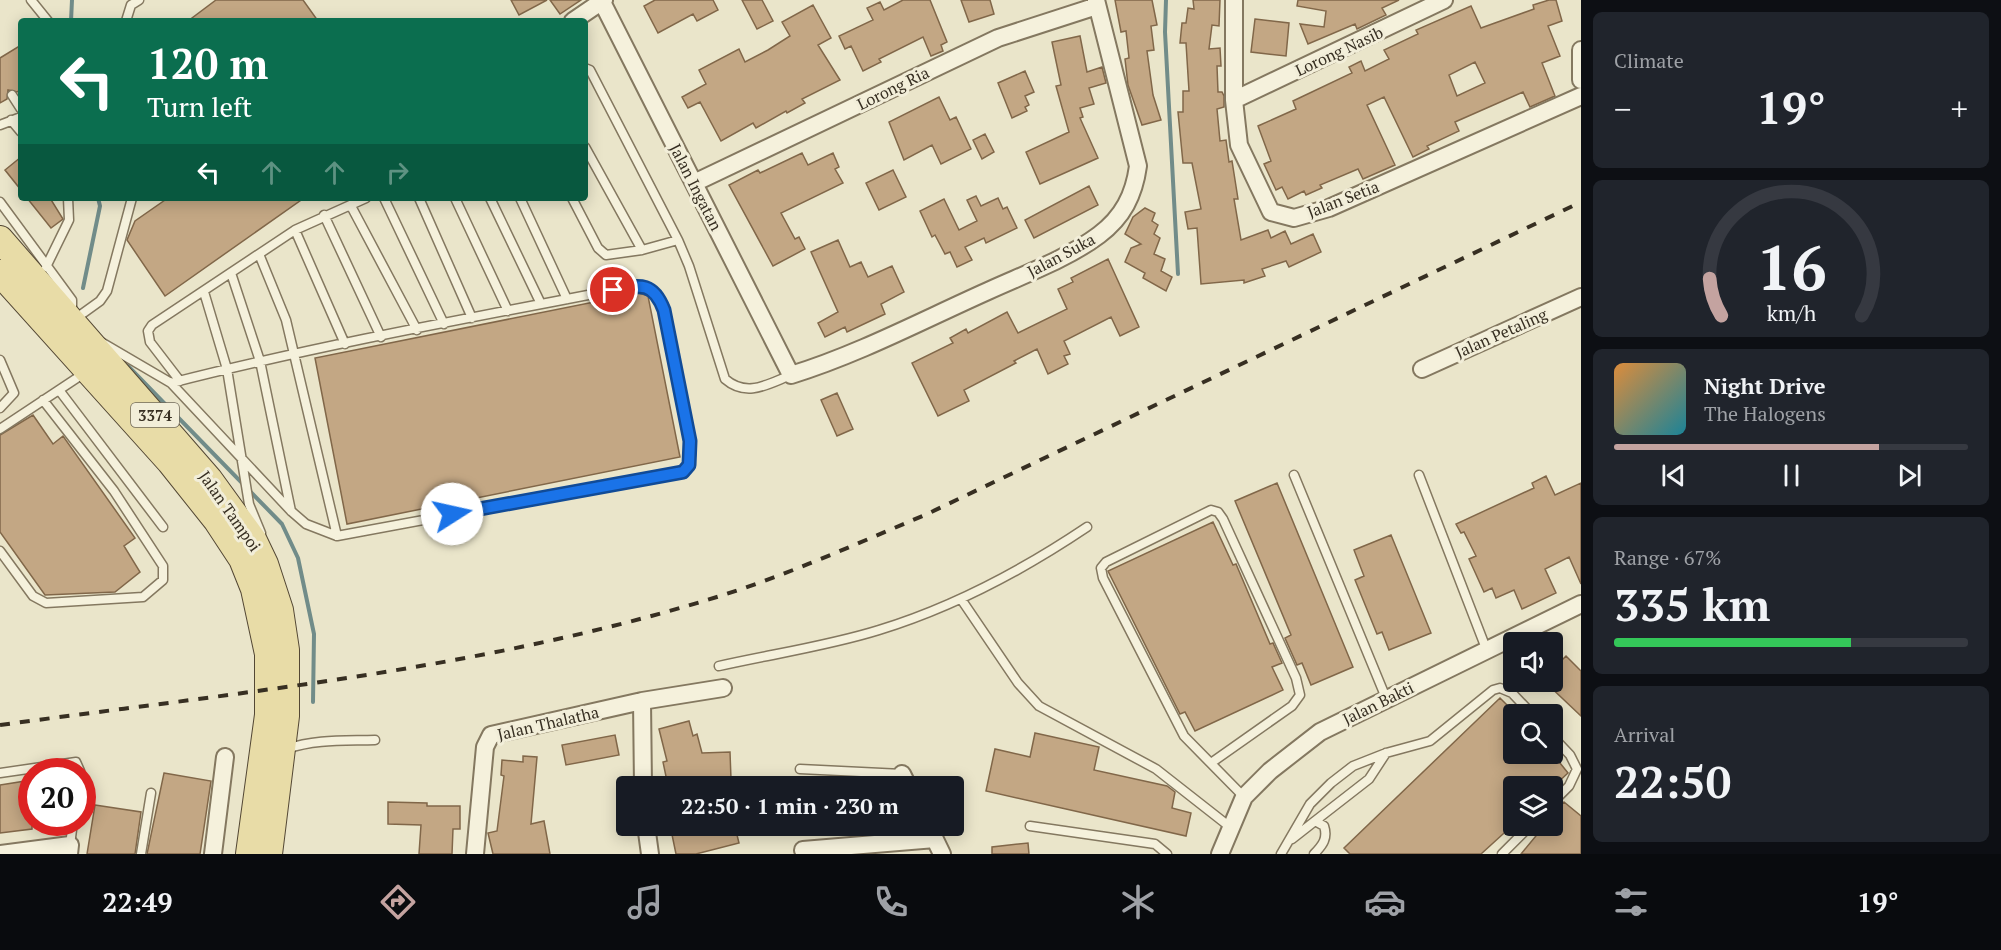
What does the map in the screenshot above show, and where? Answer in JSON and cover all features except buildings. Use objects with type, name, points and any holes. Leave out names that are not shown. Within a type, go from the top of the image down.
[{"type":"main road","name":"Jalan Tampoi","points":[[0,239],[209,479],[254,541],[274,593],[286,650],[286,716],[269,854]]},
{"type":"main road","name":"Jalan Tampoi","points":[[0,273],[86,372],[170,462],[217,521],[242,559],[254,589],[268,654],[268,715],[249,854]]},
{"type":"street","name":"Jalan Setia","points":[[1234,0],[1234,100],[1239,145],[1271,212],[1294,218],[1329,208],[1581,96]]},
{"type":"street","name":"Lorong Nasib","points":[[1234,100],[1444,0]]},
{"type":"street","points":[[577,18],[602,1]]},
{"type":"street","name":"Jalan Ingatan","points":[[602,1],[791,375]]},
{"type":"street","name":"Lorong Ria","points":[[694,183],[998,38],[1097,3]]},
{"type":"street","name":"Jalan Suka","points":[[791,375],[834,362],[1050,262],[1098,236],[1115,220],[1129,202],[1136,185],[1138,166],[1097,3]]},
{"type":"street","points":[[1581,50],[1581,80]]},
{"type":"street","name":"Jalan Petaling","points":[[1422,369],[1581,297]]},
{"type":"street","name":"Jalan Bakti","points":[[1220,854],[1244,797],[1270,771],[1320,732],[1581,604]]},
{"type":"street","name":"Jalan Thalatha","points":[[475,854],[488,738],[496,733],[642,701],[723,688]]},
{"type":"street","points":[[642,701],[643,776]]},
{"type":"street","points":[[213,854],[225,757]]},
{"type":"street","points":[[648,836],[650,854]]},
{"type":"street","points":[[802,850],[935,839]]},
{"type":"street","points":[[0,854],[69,849]]},
{"type":"lane","points":[[31,0],[46,18]]},
{"type":"lane","points":[[127,18],[131,6],[139,0]]},
{"type":"lane","points":[[588,69],[678,240],[689,266],[725,379],[742,390],[755,389],[791,375]]},
{"type":"lane","points":[[12,95],[18,104]]},
{"type":"lane","points":[[0,125],[18,118]]},
{"type":"lane","points":[[12,120],[18,128]]},
{"type":"lane","points":[[588,152],[642,250]]},
{"type":"lane","points":[[46,267],[69,220],[68,201]]},
{"type":"lane","points":[[79,329],[107,291],[131,201]]},
{"type":"lane","points":[[0,202],[72,300],[79,329],[176,382],[260,361],[541,304],[635,286],[649,287],[658,296],[664,310],[690,441],[689,465],[683,472],[337,536],[306,524],[291,512],[242,460],[176,382],[150,342],[148,331],[152,325],[295,230],[360,201]]},
{"type":"lane","points":[[385,201],[444,324]]},
{"type":"lane","points":[[420,201],[472,318]]},
{"type":"lane","points":[[456,201],[508,311]]},
{"type":"lane","points":[[491,201],[541,304]]},
{"type":"lane","points":[[521,201],[567,299]]},
{"type":"lane","points":[[574,201],[598,248],[606,255],[642,250],[678,240]]},
{"type":"lane","points":[[351,206],[417,330]]},
{"type":"lane","points":[[324,216],[381,337]]},
{"type":"lane","points":[[295,230],[345,344]]},
{"type":"lane","points":[[259,254],[286,320],[337,536]]},
{"type":"lane","points":[[231,273],[260,361],[291,512]]},
{"type":"lane","points":[[204,292],[227,369],[249,504],[277,572],[274,593]]},
{"type":"lane","points":[[0,360],[14,393],[0,408]]},
{"type":"lane","points":[[0,429],[86,372]]},
{"type":"lane","points":[[59,390],[163,527]]},
{"type":"lane","points":[[0,551],[33,596],[46,603],[143,597],[163,580],[163,566],[114,491],[43,400]]},
{"type":"lane","points":[[1294,475],[1386,698]]},
{"type":"lane","points":[[1419,475],[1487,651]]},
{"type":"lane","points":[[1211,763],[1292,706],[1300,695],[1296,678],[1223,519],[1218,512],[1211,510],[1106,562],[1101,568],[1103,578],[1171,712],[1193,747],[1244,797]]},
{"type":"lane","points":[[719,666],[878,631],[961,599],[1041,558],[1087,527]]},
{"type":"lane","points":[[961,599],[1018,683],[1039,706],[1156,769],[1230,827]]},
{"type":"lane","points":[[1281,854],[1292,839],[1300,820],[1320,792],[1353,766],[1386,753],[1430,741],[1500,688],[1512,693],[1522,704]]},
{"type":"lane","points":[[283,751],[313,742],[375,740]]},
{"type":"lane","points":[[1563,748],[1570,755],[1577,769],[1569,786],[1563,792]]},
{"type":"lane","points":[[1292,839],[1370,779],[1386,753]]},
{"type":"lane","points":[[800,769],[867,776]]},
{"type":"lane","points":[[0,773],[18,770]]},
{"type":"lane","points":[[141,854],[151,793]]},
{"type":"lane","points":[[1314,854],[1324,844],[1327,833],[1324,826],[1315,821]]},
{"type":"lane","points":[[1030,826],[1155,844],[1167,854]]},
{"type":"lane","points":[[1502,854],[1520,836]]},
{"type":"waterway","points":[[71,18],[72,0]]},
{"type":"waterway","points":[[1166,0],[1165,32],[1178,274]]},
{"type":"waterway","points":[[83,288],[100,206],[99,201]]},
{"type":"waterway","points":[[128,366],[282,524],[298,558],[314,634],[313,702]]},
{"type":"railway","points":[[0,725],[363,676],[453,660],[632,621],[720,596],[824,558],[925,515],[1581,202]]},
{"type":"route","points":[[452,514],[683,472],[689,465],[690,441],[664,310],[658,296],[649,287],[635,286],[613,290]]}]
